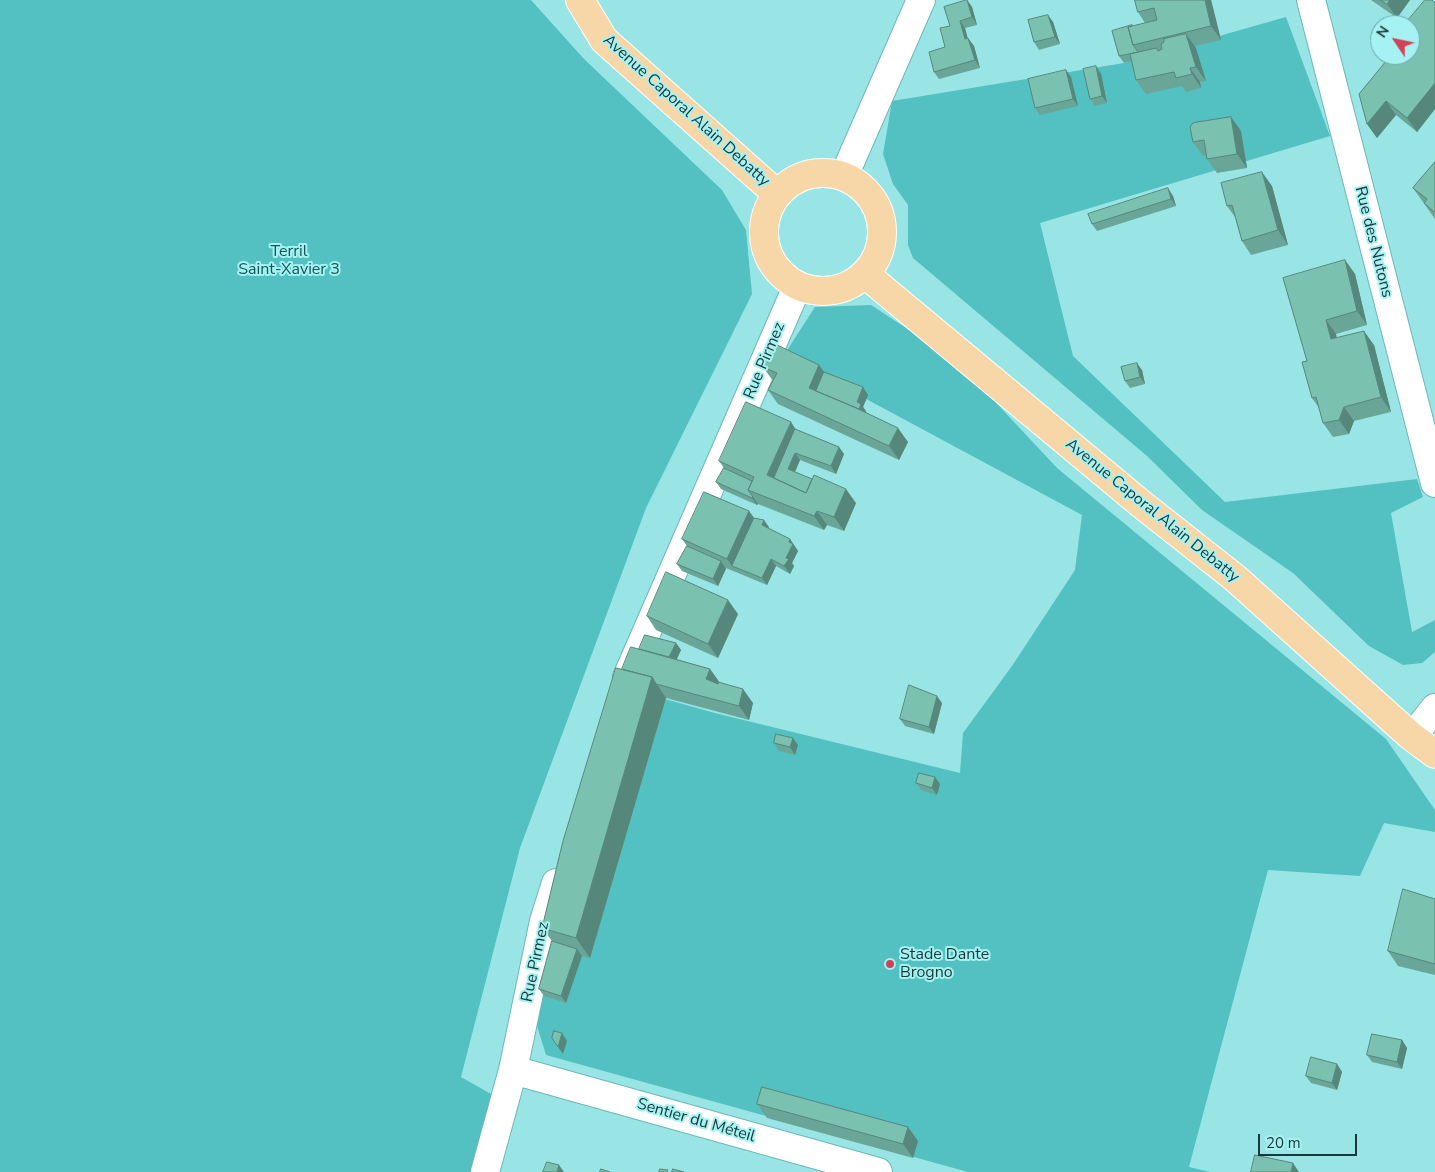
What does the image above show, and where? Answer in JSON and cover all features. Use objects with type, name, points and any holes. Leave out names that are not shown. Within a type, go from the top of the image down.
[{"type":"main road","name":"Avenue Caporal Alain Debatty","points":[[580,0],[604,40],[777,194]]},
{"type":"main road","points":[[824,173],[844,176],[862,187],[874,202],[882,228],[877,257],[865,274],[848,286],[828,291],[797,287],[776,268],[766,250],[764,234],[767,213],[777,194],[787,185],[806,175],[824,173]]},
{"type":"main road","name":"Avenue Caporal Alain Debatty","points":[[865,274],[1132,496],[1235,578],[1412,737],[1435,754]]},
{"type":"street","points":[[844,176],[920,0]]},
{"type":"street","name":"Rue des Nutons","points":[[1311,0],[1435,483]]},
{"type":"street","name":"Rue Pirmez","points":[[618,698],[797,287]]},
{"type":"street","points":[[1412,737],[1435,708]]},
{"type":"street","name":"Rue Pirmez","points":[[485,1172],[513,1070],[544,921],[564,856]]},
{"type":"street","name":"Sentier du Méteil","points":[[513,1070],[878,1172]]},
{"type":"green space","name":"Terril Saint-Xavier 3","points":[[0,0],[531,0],[584,59],[722,190],[746,230],[752,294],[646,508],[520,848],[461,1077],[491,1094],[476,1172],[0,1172]]},
{"type":"green space","points":[[1286,17],[1330,136],[1040,223],[1073,356],[1225,502],[1417,479],[1423,497],[1391,513],[1412,632],[1435,620],[1435,652],[1422,663],[1403,665],[1369,646],[1293,573],[1202,510],[1147,456],[913,258],[908,245],[908,205],[893,184],[883,154],[892,101],[1124,63]]},
{"type":"green space","points":[[871,305],[958,362],[1057,468],[1386,739],[1435,810],[1435,832],[1384,823],[1360,876],[1268,870],[1189,1167],[1210,1172],[968,1172],[546,1055],[528,997],[629,689],[715,713],[960,773],[963,733],[1012,666],[1075,570],[1082,515],[829,379],[782,358],[815,307]]},
{"type":"building","points":[[967,0],[972,17],[960,21],[965,39],[968,38],[975,60],[934,72],[929,52],[945,47],[940,28],[950,26],[944,7]]},
{"type":"building","points":[[1135,0],[1205,0],[1211,26],[1133,45],[1128,27],[1157,20],[1154,8],[1138,12]]},
{"type":"building","points":[[1381,0],[1390,0],[1387,4]]},
{"type":"building","points":[[1425,0],[1432,0],[1435,3],[1435,83],[1407,118],[1386,101],[1367,124],[1359,94],[1383,65],[1420,65],[1420,15],[1412,15]]},
{"type":"building","points":[[1048,15],[1055,37],[1034,42],[1028,20]]},
{"type":"building","points":[[1132,25],[1128,27],[1133,45],[1138,52],[1119,56],[1112,31]]},
{"type":"building","points":[[1186,34],[1196,67],[1190,68],[1192,74],[1176,78],[1174,72],[1136,80],[1130,54],[1156,48],[1158,51],[1162,49],[1161,44],[1164,42],[1164,39]]},
{"type":"building","points":[[1096,66],[1102,96],[1090,99],[1083,69]]},
{"type":"building","points":[[1066,70],[1073,99],[1035,108],[1028,79]]},
{"type":"building","points":[[1231,117],[1237,154],[1207,159],[1204,140],[1193,142],[1190,127],[1193,123]]},
{"type":"building","points":[[1435,162],[1434,212],[1424,203],[1427,199],[1413,188]]},
{"type":"building","points":[[1262,172],[1278,230],[1242,241],[1232,205],[1227,206],[1221,183]]},
{"type":"building","points":[[1168,188],[1171,199],[1092,224],[1088,214]]},
{"type":"building","points":[[1345,260],[1357,311],[1326,320],[1331,339],[1364,331],[1381,397],[1344,407],[1339,420],[1323,423],[1316,397],[1312,398],[1302,362],[1307,361],[1283,278]]},
{"type":"building","points":[[773,343],[819,365],[809,388],[898,428],[889,446],[768,390],[777,373],[763,367]]},
{"type":"building","points":[[1137,363],[1140,377],[1125,381],[1121,367]]},
{"type":"building","points":[[824,372],[863,387],[857,402],[861,404],[859,409],[816,391]]},
{"type":"building","points":[[746,402],[791,422],[767,475],[806,493],[814,475],[846,489],[834,517],[817,511],[814,516],[748,490],[754,477],[719,461]]},
{"type":"building","points":[[795,429],[839,447],[831,466],[795,453],[788,469],[812,479],[806,493],[774,478]]},
{"type":"building","points":[[724,468],[752,481],[748,490],[752,498],[716,482]]},
{"type":"building","points":[[704,492],[749,511],[727,559],[682,539]]},
{"type":"building","points":[[754,518],[764,520],[762,525],[790,539],[789,542],[793,544],[786,558],[789,559],[784,566],[771,559],[762,578],[732,566]]},
{"type":"building","points":[[687,546],[721,561],[713,579],[677,564]]},
{"type":"building","points":[[666,572],[728,600],[708,644],[647,616]]},
{"type":"building","points":[[645,635],[676,643],[669,657],[639,649]]},
{"type":"building","points":[[631,647],[710,669],[706,679],[718,684],[718,682],[743,689],[739,706],[656,684],[652,677],[622,669]]},
{"type":"building","points":[[616,668],[652,677],[576,938],[542,928],[563,841]]},
{"type":"building","points":[[909,685],[937,696],[929,727],[900,719]]},
{"type":"building","points":[[776,734],[793,738],[790,747],[774,743]]},
{"type":"building","points":[[919,773],[935,777],[932,788],[916,783]]},
{"type":"building","points":[[1403,889],[1435,899],[1435,964],[1388,951]]},
{"type":"building","points":[[552,941],[577,949],[561,996],[539,989]]},
{"type":"building","points":[[554,1031],[562,1033],[558,1047],[552,1038]]},
{"type":"building","points":[[1372,1034],[1402,1040],[1397,1062],[1367,1055]]},
{"type":"building","points":[[1311,1057],[1337,1064],[1332,1083],[1306,1076]]},
{"type":"building","points":[[762,1087],[908,1127],[903,1144],[757,1104]]},
{"type":"building","points":[[1255,1155],[1293,1163],[1291,1172],[1251,1172]]},
{"type":"building","points":[[547,1162],[559,1165],[557,1172],[543,1172]]},
{"type":"building","points":[[660,1169],[668,1170],[667,1172],[659,1172]]},
{"type":"building","points":[[673,1169],[684,1172],[672,1172]]},
{"type":"place","name":"Stade Dante Brogno","points":[[890,964]]}]
